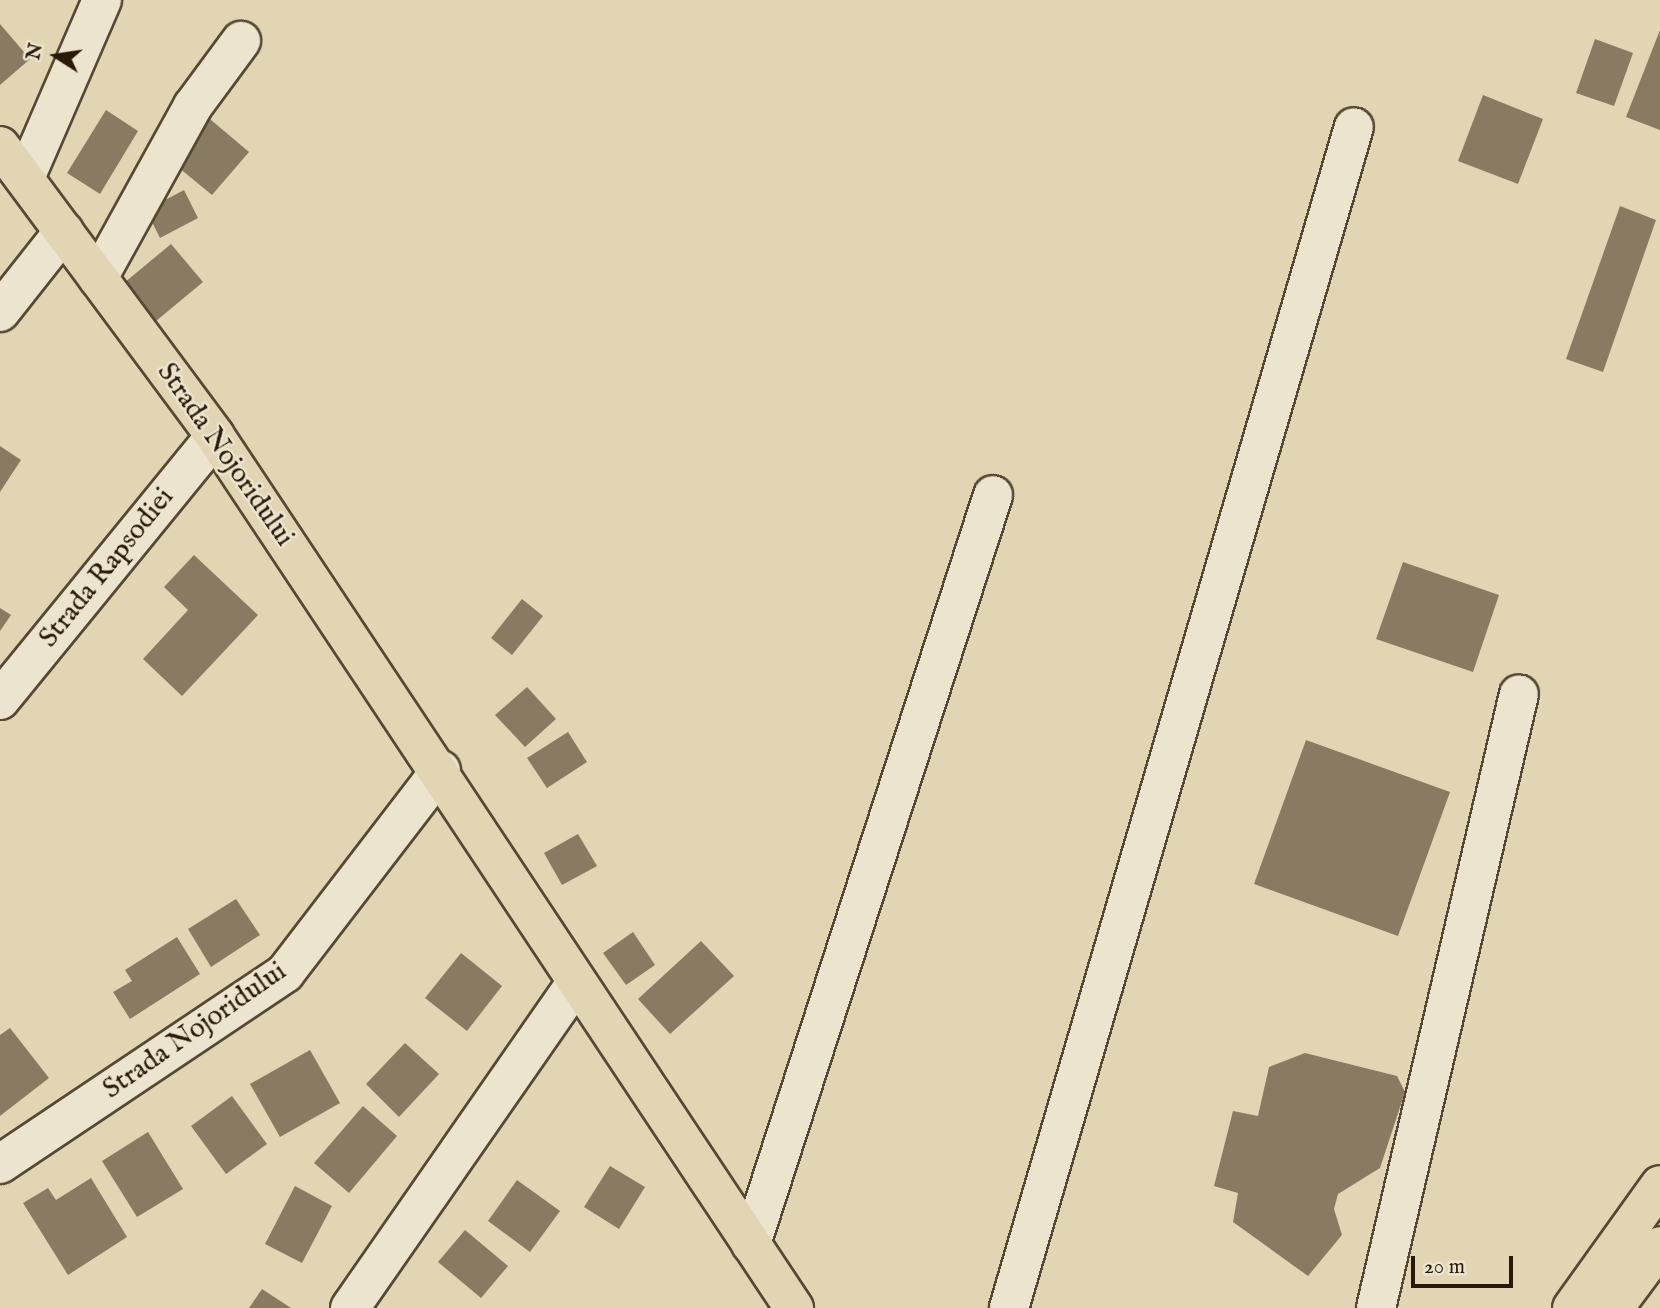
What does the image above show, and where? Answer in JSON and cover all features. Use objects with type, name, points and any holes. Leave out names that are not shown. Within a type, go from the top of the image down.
[{"type":"main road","name":"Strada Nojoridului","points":[[0,146],[215,436],[441,770],[576,983],[794,1308]]},
{"type":"main road","points":[[1572,1308],[1660,1185]]},
{"type":"main road","points":[[1614,1308],[1660,1246]]},
{"type":"street","points":[[24,178],[102,0]]},
{"type":"street","points":[[98,278],[193,106],[241,41]]},
{"type":"street","points":[[1009,1308],[1354,127]]},
{"type":"street","points":[[0,312],[64,231]]},
{"type":"street","name":"Strada Rapsodiei","points":[[0,700],[215,436]]},
{"type":"street","points":[[751,1244],[993,495]]},
{"type":"street","points":[[1376,1308],[1519,694]]},
{"type":"street","name":"Strada Nojoridului","points":[[0,1164],[285,973],[441,770]]},
{"type":"street","points":[[350,1308],[576,983]]},
{"type":"building","points":[[0,24],[30,59],[0,85]]},
{"type":"building","points":[[1660,30],[1660,130],[1626,117]]},
{"type":"building","points":[[1595,39],[1633,53],[1614,106],[1576,93]]},
{"type":"building","points":[[1483,95],[1543,119],[1518,184],[1458,161]]},
{"type":"building","points":[[106,110],[138,131],[100,194],[67,173]]},
{"type":"building","points":[[204,114],[249,152],[212,195],[167,158]]},
{"type":"building","points":[[184,190],[198,218],[160,238],[146,210]]},
{"type":"building","points":[[1620,206],[1656,220],[1603,372],[1566,359]]},
{"type":"building","points":[[171,244],[203,282],[144,331],[112,293]]},
{"type":"building","points":[[0,446],[21,460],[0,492]]},
{"type":"building","points":[[194,555],[258,615],[182,696],[143,659],[188,610],[164,587]]},
{"type":"building","points":[[1403,562],[1499,595],[1473,672],[1376,639]]},
{"type":"building","points":[[522,599],[543,616],[512,655],[491,638]]},
{"type":"building","points":[[0,608],[11,615],[0,631]]},
{"type":"building","points":[[527,687],[556,719],[525,747],[495,715]]},
{"type":"building","points":[[568,732],[587,762],[547,788],[527,758]]},
{"type":"building","points":[[1306,740],[1450,792],[1398,936],[1254,884]]},
{"type":"building","points":[[578,834],[597,866],[562,885],[544,853]]},
{"type":"building","points":[[236,899],[260,935],[211,967],[188,929]]},
{"type":"building","points":[[633,932],[655,965],[626,985],[603,953]]},
{"type":"building","points":[[177,937],[200,974],[130,1019],[113,992],[132,981],[125,970]]},
{"type":"building","points":[[701,941],[734,976],[670,1034],[638,999]]},
{"type":"building","points":[[461,953],[502,986],[467,1031],[425,998]]},
{"type":"building","points":[[10,1028],[49,1078],[0,1116],[0,1035]]},
{"type":"building","points":[[405,1043],[439,1074],[399,1117],[366,1084]]},
{"type":"building","points":[[310,1050],[340,1103],[280,1137],[250,1084]]},
{"type":"building","points":[[1305,1053],[1397,1076],[1405,1092],[1380,1168],[1338,1194],[1334,1209],[1342,1235],[1308,1276],[1233,1222],[1238,1193],[1214,1186],[1233,1111],[1258,1116],[1269,1067]]},
{"type":"building","points":[[232,1096],[267,1144],[226,1174],[191,1126]]},
{"type":"building","points":[[363,1106],[397,1136],[349,1193],[314,1163]]},
{"type":"building","points":[[148,1132],[183,1189],[137,1217],[102,1161]]},
{"type":"building","points":[[610,1166],[645,1187],[619,1229],[584,1207]]},
{"type":"building","points":[[91,1178],[127,1237],[68,1275],[23,1203],[48,1188],[56,1200]]},
{"type":"building","points":[[517,1180],[560,1211],[530,1252],[488,1221]]},
{"type":"building","points":[[295,1186],[332,1206],[302,1263],[265,1244]]},
{"type":"building","points":[[465,1230],[508,1266],[481,1298],[438,1262]]},
{"type":"building","points":[[262,1289],[291,1308],[249,1308]]}]
